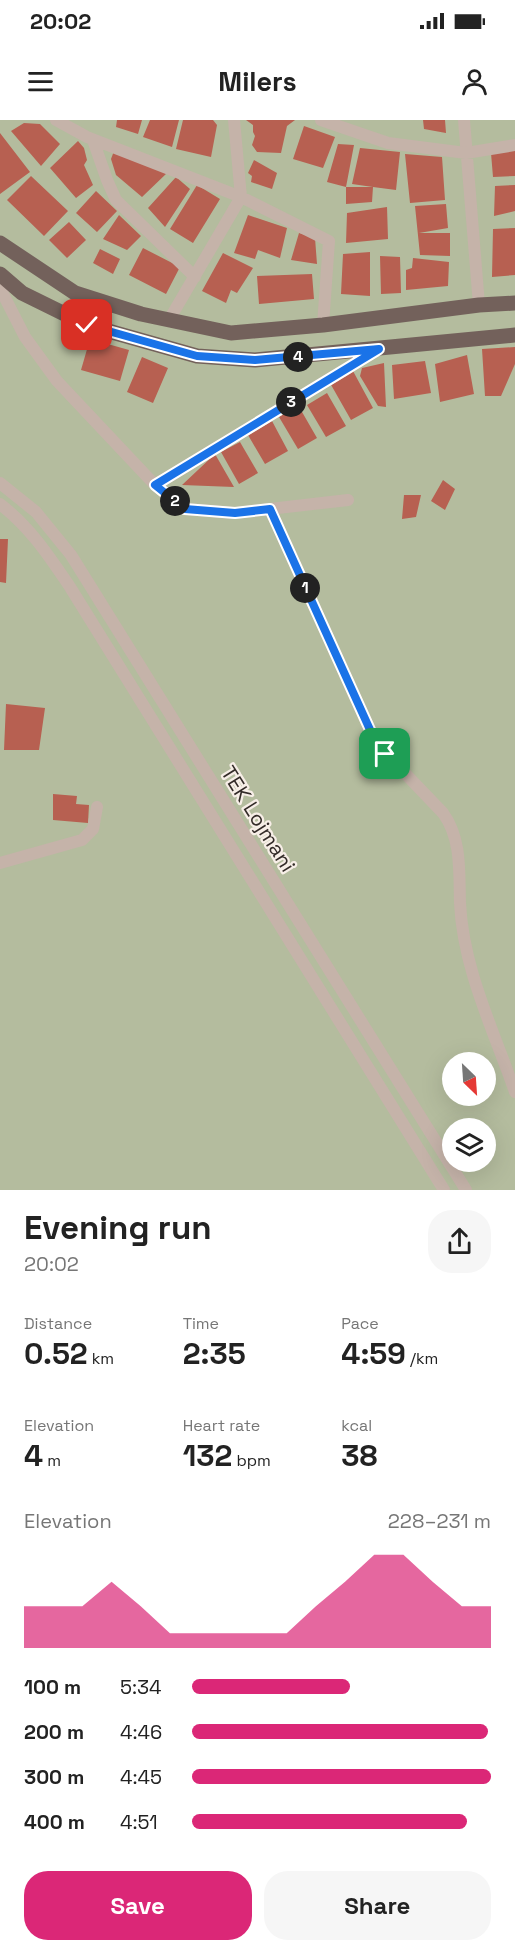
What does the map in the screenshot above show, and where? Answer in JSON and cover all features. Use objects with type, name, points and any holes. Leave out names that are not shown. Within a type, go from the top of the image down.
[{"type":"main road","points":[[0,243],[75,293],[141,314],[231,333],[515,303]]},
{"type":"main road","points":[[0,274],[22,293],[87,325],[197,356],[255,360],[515,335]]},
{"type":"street","points":[[56,120],[93,140],[241,197],[328,241],[323,325]]},
{"type":"street","points":[[169,320],[241,197],[234,120]]},
{"type":"street","points":[[321,120],[388,143],[466,153],[515,145]]},
{"type":"street","points":[[464,120],[479,305]]},
{"type":"street","points":[[93,140],[116,200],[195,277]]},
{"type":"street","points":[[0,288],[25,337],[57,381],[155,485],[185,509],[235,513],[348,500]]},
{"type":"street","points":[[155,485],[379,349]]},
{"type":"street","name":"TEK Lojmani","points":[[0,483],[36,512],[71,555],[466,1190]]},
{"type":"street","name":"TEK Lojmani","points":[[0,504],[16,516],[48,554],[444,1190]]},
{"type":"street","points":[[270,509],[376,743],[444,813],[450,825],[460,865],[461,914],[467,952],[515,1092]]},
{"type":"street","points":[[0,863],[82,840],[93,829],[97,807]]},
{"type":"green space","points":[[0,120],[515,120],[515,1190],[0,1190]]},
{"type":"building","points":[[117,120],[142,120],[138,134],[116,127]]},
{"type":"building","points":[[150,120],[179,120],[172,147],[143,137]]},
{"type":"building","points":[[183,120],[213,120],[217,125],[211,157],[176,149]]},
{"type":"building","points":[[246,120],[295,120],[287,126],[281,153],[257,152],[252,145],[255,136],[253,125]]},
{"type":"building","points":[[423,120],[445,120],[446,133],[424,129]]},
{"type":"building","points":[[24,123],[40,124],[60,144],[41,166],[11,131]]},
{"type":"building","points":[[304,126],[335,137],[323,168],[293,159]]},
{"type":"building","points":[[0,133],[30,172],[0,194]]},
{"type":"building","points":[[78,141],[84,148],[87,160],[84,165],[93,185],[76,198],[50,168]]},
{"type":"building","points":[[338,144],[354,145],[346,187],[327,182]]},
{"type":"building","points":[[360,148],[400,152],[396,190],[352,184]]},
{"type":"building","points":[[515,150],[515,176],[493,177],[491,153]]},
{"type":"building","points":[[114,151],[167,173],[142,197],[116,175],[111,159]]},
{"type":"building","points":[[405,154],[442,157],[445,200],[410,203]]},
{"type":"building","points":[[254,160],[277,173],[272,189],[251,182],[252,176],[248,173]]},
{"type":"building","points":[[31,176],[68,211],[44,236],[7,200]]},
{"type":"building","points":[[176,177],[190,189],[165,227],[148,208]]},
{"type":"building","points":[[197,185],[220,199],[193,243],[170,229]]},
{"type":"building","points":[[515,185],[515,211],[494,216],[495,186]]},
{"type":"building","points":[[346,187],[373,187],[372,202],[346,204]]},
{"type":"building","points":[[96,191],[117,211],[97,232],[76,213]]},
{"type":"building","points":[[446,204],[448,228],[419,233],[450,233],[450,256],[420,255],[415,206]]},
{"type":"building","points":[[387,207],[388,239],[346,243],[347,213]]},
{"type":"building","points":[[119,215],[141,236],[127,250],[103,239]]},
{"type":"building","points":[[248,215],[287,228],[280,258],[258,250],[255,259],[234,253]]},
{"type":"building","points":[[69,222],[86,240],[67,258],[49,240]]},
{"type":"building","points":[[515,228],[515,275],[492,277],[493,229]]},
{"type":"building","points":[[299,233],[315,238],[317,264],[291,260]]},
{"type":"building","points":[[143,248],[180,267],[166,294],[129,275]]},
{"type":"building","points":[[100,249],[120,259],[113,274],[93,263]]},
{"type":"building","points":[[370,252],[370,296],[341,294],[343,254]]},
{"type":"building","points":[[223,253],[253,268],[237,293],[231,290],[226,303],[202,291]]},
{"type":"building","points":[[380,256],[400,257],[401,293],[381,294]]},
{"type":"building","points":[[413,258],[449,262],[448,286],[406,290],[406,270],[412,268]]},
{"type":"building","points":[[312,274],[314,299],[259,304],[257,276]]},
{"type":"building","points":[[90,339],[129,350],[120,381],[81,370]]},
{"type":"building","points":[[515,347],[515,364],[501,396],[485,396],[482,349]]},
{"type":"building","points":[[467,355],[474,394],[440,402],[435,364]]},
{"type":"building","points":[[142,357],[168,368],[153,403],[127,392]]},
{"type":"building","points":[[425,361],[431,393],[394,399],[392,365]]},
{"type":"building","points":[[384,363],[386,407],[378,406],[360,376],[362,368]]},
{"type":"building","points":[[353,371],[373,408],[351,420],[330,383]]},
{"type":"building","points":[[327,393],[346,426],[326,437],[307,405]]},
{"type":"building","points":[[298,405],[317,438],[298,449],[279,417]]},
{"type":"building","points":[[272,421],[288,451],[265,464],[248,435]]},
{"type":"building","points":[[240,442],[258,473],[239,484],[221,452]]},
{"type":"building","points":[[215,454],[234,487],[182,485]]},
{"type":"building","points":[[443,480],[455,489],[445,510],[431,501]]},
{"type":"building","points":[[404,495],[421,495],[416,517],[402,519]]},
{"type":"building","points":[[0,539],[8,539],[6,583],[0,582]]},
{"type":"building","points":[[6,704],[45,708],[39,750],[4,750]]},
{"type":"building","points":[[53,794],[77,796],[76,804],[89,805],[88,823],[53,820]]},
{"type":"route","points":[[87,325],[197,356],[255,360],[379,349],[155,485],[185,509],[235,513],[270,509],[376,743],[385,754]]}]
